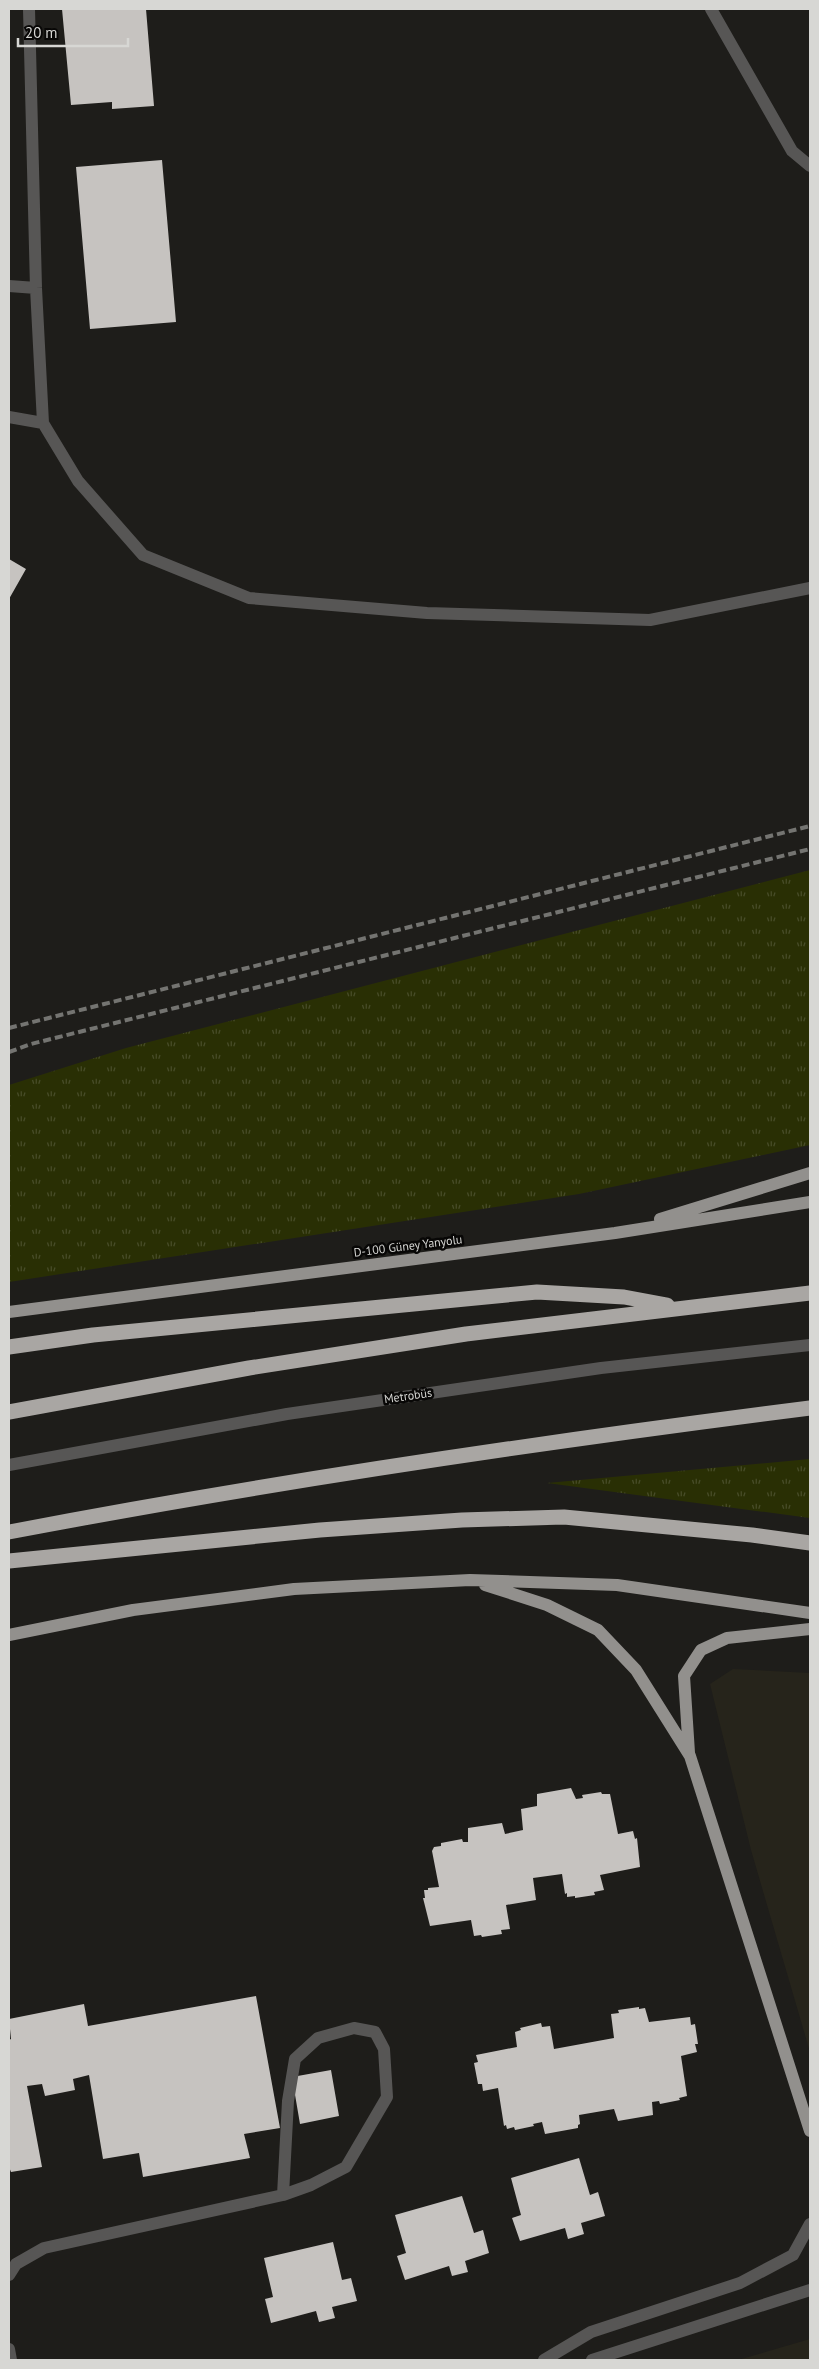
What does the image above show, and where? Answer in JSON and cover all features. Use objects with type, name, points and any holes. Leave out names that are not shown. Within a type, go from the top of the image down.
[{"type":"highway","points":[[9,1346],[92,1335],[537,1292],[624,1297],[681,1308]]},
{"type":"highway","points":[[9,1412],[289,1362],[466,1334],[810,1293]]},
{"type":"highway","points":[[9,1532],[280,1482],[630,1431],[810,1408]]},
{"type":"highway","points":[[9,1561],[320,1530],[462,1520],[564,1516],[752,1535],[810,1543]]},
{"type":"main road","points":[[615,1233],[810,1173]]},
{"type":"main road","name":"D-100 Güney Yanyolu","points":[[9,1312],[615,1233],[810,1202]]},
{"type":"main road","points":[[470,1580],[547,1605],[598,1630],[636,1670],[690,1756]]},
{"type":"main road","points":[[9,1635],[133,1610],[294,1589],[470,1580],[617,1585],[810,1613]]},
{"type":"main road","points":[[810,1629],[727,1638],[701,1650],[684,1676],[690,1756],[810,2131]]},
{"type":"lane","points":[[29,9],[36,288],[43,422],[78,482],[144,555],[249,598],[427,613],[650,620],[800,592],[810,588]]},
{"type":"lane","points":[[711,9],[792,151],[810,166]]},
{"type":"lane","points":[[9,286],[36,288]]},
{"type":"lane","points":[[9,417],[43,422]]},
{"type":"lane","name":"Metrobüs","points":[[9,1465],[297,1412],[601,1368],[810,1345]]},
{"type":"lane","points":[[9,2275],[16,2264],[44,2248],[283,2195],[311,2185],[346,2166],[387,2097],[384,2049],[375,2032],[354,2028],[318,2038],[295,2059],[288,2101],[283,2195]]},
{"type":"lane","points":[[544,2360],[591,2332],[740,2283],[793,2255],[810,2224]]},
{"type":"lane","points":[[592,2360],[810,2290]]},
{"type":"lane","points":[[9,2349],[12,2360]]},
{"type":"shaded area","points":[[733,1669],[810,1673],[810,2052],[751,1850],[710,1684]]},
{"type":"shaded area","points":[[810,2339],[810,2360],[738,2360]]},
{"type":"green space","points":[[810,870],[810,1145],[579,1194],[9,1282],[9,1085],[126,1048]]},
{"type":"green space","points":[[810,1459],[810,1518],[547,1483]]},
{"type":"building","points":[[62,9],[146,9],[154,106],[112,109],[112,102],[71,105]]},
{"type":"building","points":[[162,160],[176,322],[90,329],[76,167]]},
{"type":"building","points":[[9,559],[26,569],[9,599]]},
{"type":"building","points":[[571,1788],[576,1799],[583,1798],[582,1795],[601,1792],[602,1794],[610,1794],[618,1834],[633,1831],[635,1839],[637,1838],[640,1867],[600,1875],[604,1890],[594,1892],[595,1895],[575,1898],[575,1896],[567,1897],[567,1893],[565,1894],[562,1874],[533,1878],[536,1900],[506,1905],[510,1929],[501,1930],[502,1934],[482,1937],[481,1935],[474,1936],[471,1920],[430,1926],[423,1898],[425,1898],[424,1890],[439,1887],[432,1851],[434,1847],[441,1846],[441,1843],[462,1839],[463,1842],[468,1842],[468,1828],[502,1823],[505,1834],[523,1830],[521,1809],[537,1806],[537,1794]]},
{"type":"building","points":[[256,1996],[280,2128],[244,2134],[250,2158],[143,2177],[139,2153],[103,2159],[89,2075],[73,2079],[75,2090],[45,2096],[42,2084],[27,2086],[42,2167],[11,2172],[9,2167],[9,2040],[11,2039],[9,2019],[84,2004],[88,2026]]},
{"type":"building","points":[[639,2007],[639,2009],[645,2008],[649,2022],[690,2017],[691,2025],[695,2024],[698,2044],[695,2044],[697,2052],[681,2056],[687,2096],[679,2098],[680,2100],[660,2104],[659,2101],[652,2102],[653,2115],[618,2121],[614,2109],[579,2115],[580,2124],[578,2128],[545,2134],[542,2122],[533,2124],[534,2126],[515,2130],[514,2127],[507,2129],[506,2125],[504,2126],[498,2088],[483,2091],[482,2084],[478,2084],[474,2063],[478,2062],[476,2055],[517,2047],[515,2032],[521,2030],[520,2028],[541,2023],[542,2027],[550,2026],[554,2049],[614,2038],[611,2014],[619,2013],[618,2010]]},
{"type":"building","points":[[331,2070],[339,2116],[300,2124],[292,2077]]},
{"type":"building","points":[[579,2158],[590,2195],[598,2192],[605,2216],[581,2223],[584,2234],[568,2239],[565,2228],[520,2241],[512,2218],[521,2215],[511,2178]]},
{"type":"building","points":[[462,2196],[474,2233],[483,2230],[489,2253],[465,2261],[468,2272],[452,2276],[449,2266],[405,2280],[397,2256],[406,2253],[395,2215]]},
{"type":"building","points":[[333,2242],[342,2280],[351,2278],[357,2301],[332,2307],[335,2318],[319,2322],[316,2311],[271,2323],[265,2299],[273,2297],[264,2258]]},
{"type":"railway","points":[[9,1028],[810,826]]},
{"type":"railway","points":[[9,1052],[31,1044],[810,849]]}]
